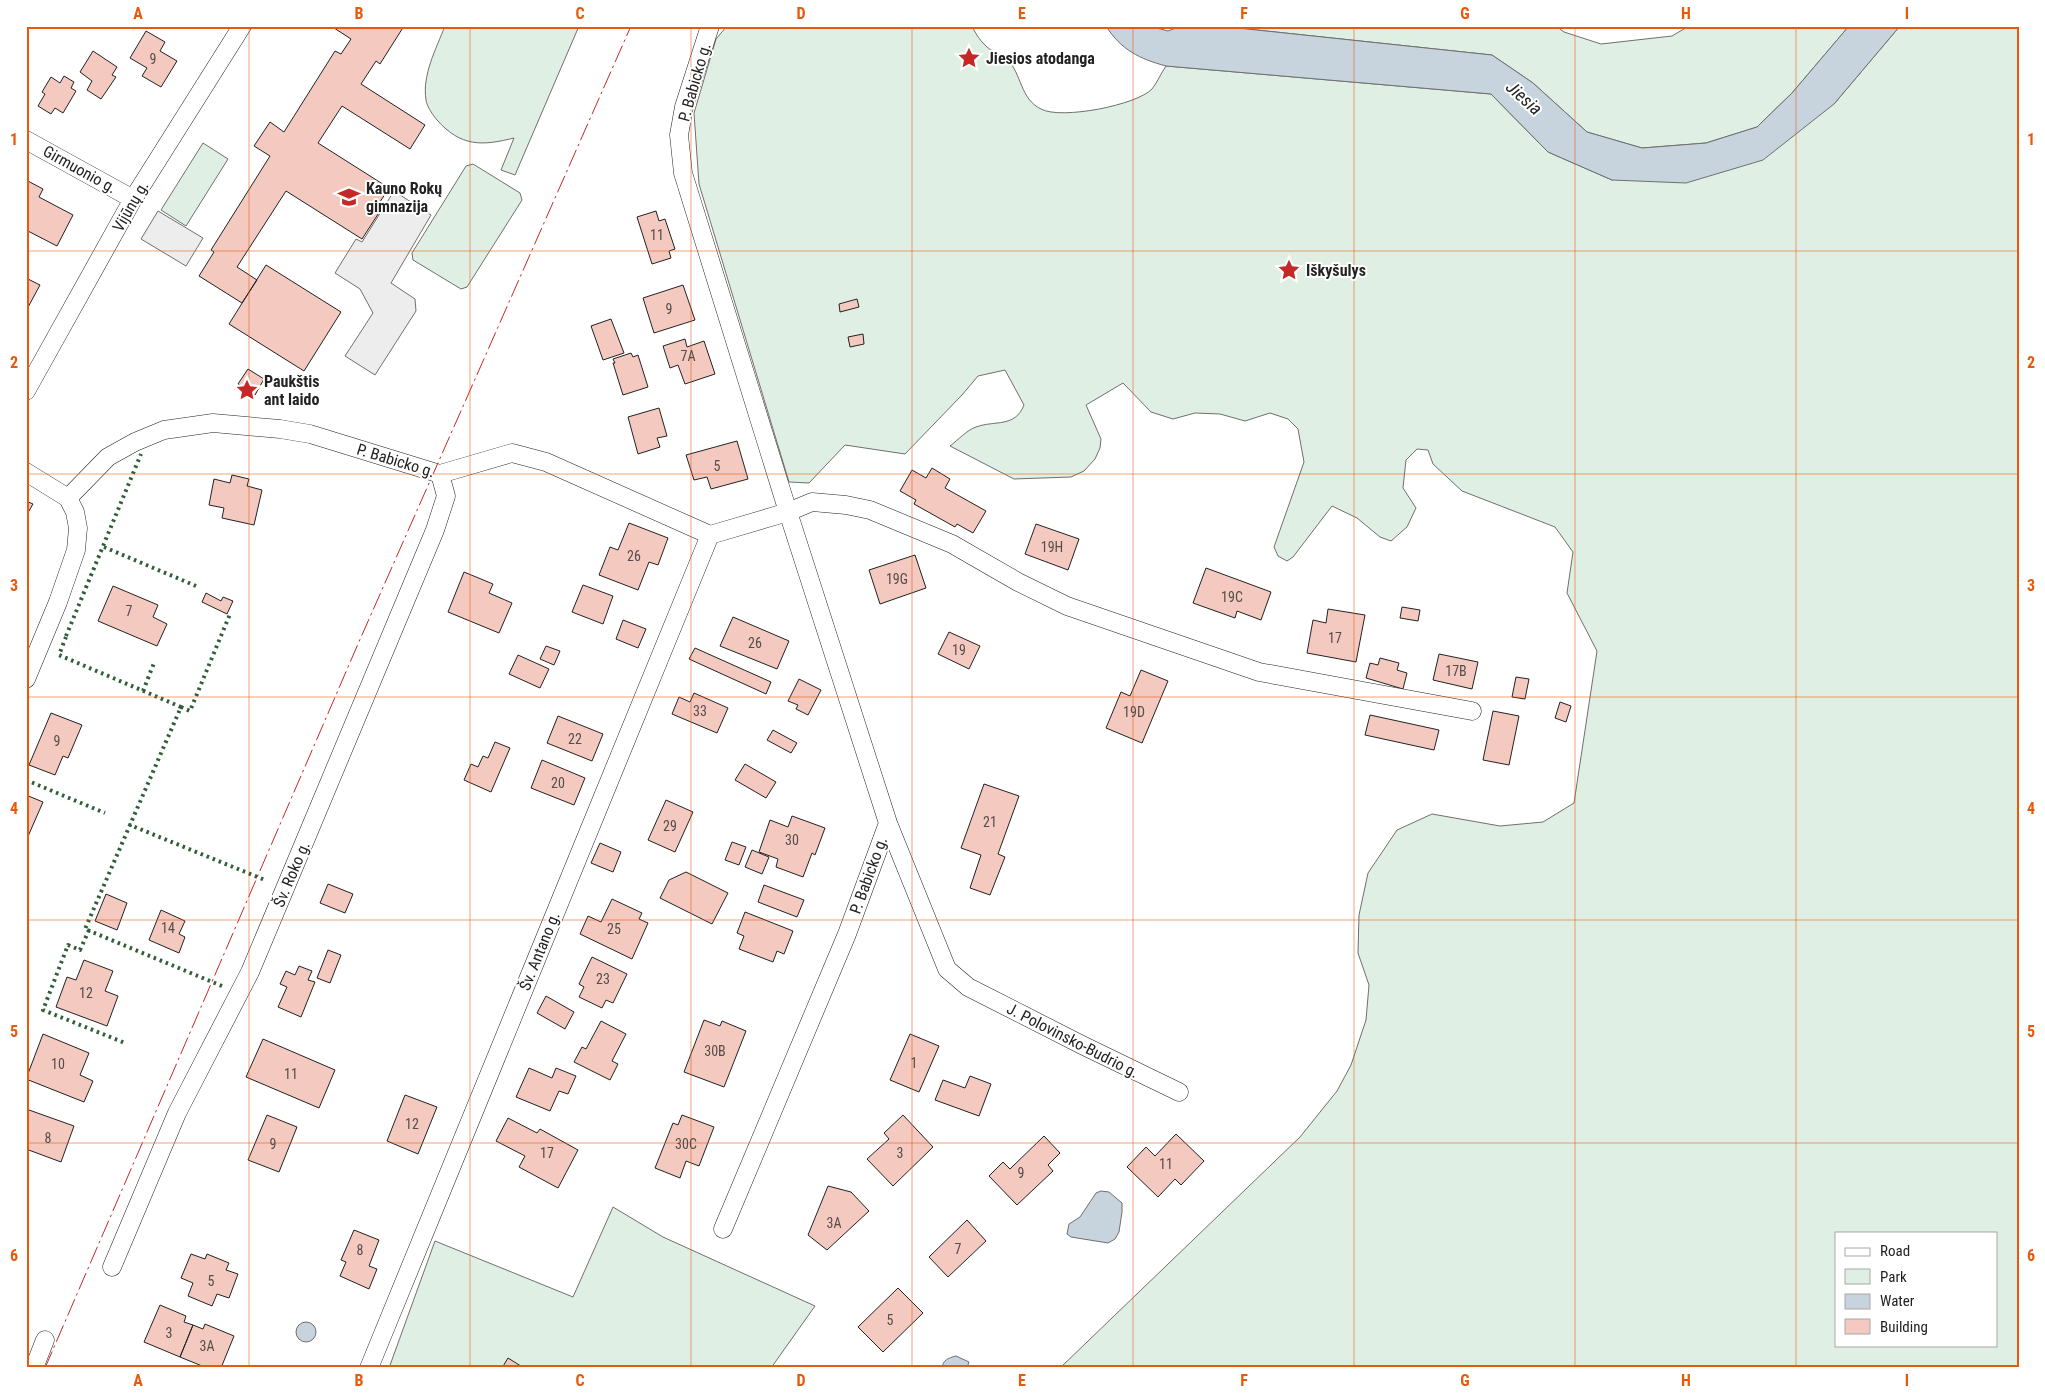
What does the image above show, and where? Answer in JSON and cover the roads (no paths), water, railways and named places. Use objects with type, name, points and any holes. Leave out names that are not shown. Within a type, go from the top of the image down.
[{"type":"street","name":"Vijūnų g.","points":[[26,392],[133,198],[242,26]]},
{"type":"street","name":"P. Babicko g.","points":[[710,26],[684,107],[679,135],[683,173],[788,512],[888,823],[847,934],[723,1229]]},
{"type":"street","name":"Girmuonio g.","points":[[26,140],[133,198]]},
{"type":"street","name":"P. Babicko g.","points":[[68,498],[108,457],[134,442],[164,430],[213,423],[280,428],[310,434],[440,474],[512,453],[546,462],[710,534]]},
{"type":"street","points":[[26,472],[68,498],[75,512],[78,528],[76,550],[58,602],[26,679]]},
{"type":"street","name":"Šv. Roko g.","points":[[112,1266],[177,1113],[250,972],[434,530],[446,496],[440,474]]},
{"type":"street","points":[[710,534],[788,512],[812,502],[846,505],[870,510],[952,544],[1018,582],[1067,606],[1259,672],[1472,711]]},
{"type":"street","name":"Šv. Antano g.","points":[[370,1368],[710,534]]},
{"type":"street","name":"J. Polovinsko-Budrio g.","points":[[888,823],[947,969],[968,986],[1082,1045],[1179,1092]]},
{"type":"street","points":[[34,1368],[45,1340]]},
{"type":"water","name":"Jiesia","points":[[1106,26],[1149,26],[1168,31],[1181,26],[1219,26],[1492,55],[1533,83],[1587,132],[1642,148],[1706,143],[1757,127],[1792,93],[1849,26],[1900,26],[1834,104],[1763,160],[1686,183],[1612,180],[1548,152],[1491,94],[1166,66],[1140,57],[1132,52],[1118,41]]},
{"type":"water","points":[[1101,1191],[1109,1192],[1122,1203],[1119,1232],[1115,1239],[1108,1243],[1071,1237],[1067,1234],[1069,1224],[1080,1217],[1096,1193]]},
{"type":"water","points":[[306,1322],[313,1325],[316,1332],[313,1339],[306,1342],[299,1339],[296,1332],[299,1325]]},
{"type":"water","points":[[956,1356],[969,1362],[967,1368],[942,1368],[946,1360]]},
{"type":"place","name":"Jiesios atodanga","points":[[969,58]]},
{"type":"place","name":"Kauno Rokų gimnazija","points":[[349,197]]},
{"type":"place","name":"Iškyšulys","points":[[1289,270]]},
{"type":"place","name":"Paukštis ant laido","points":[[247,390]]}]
